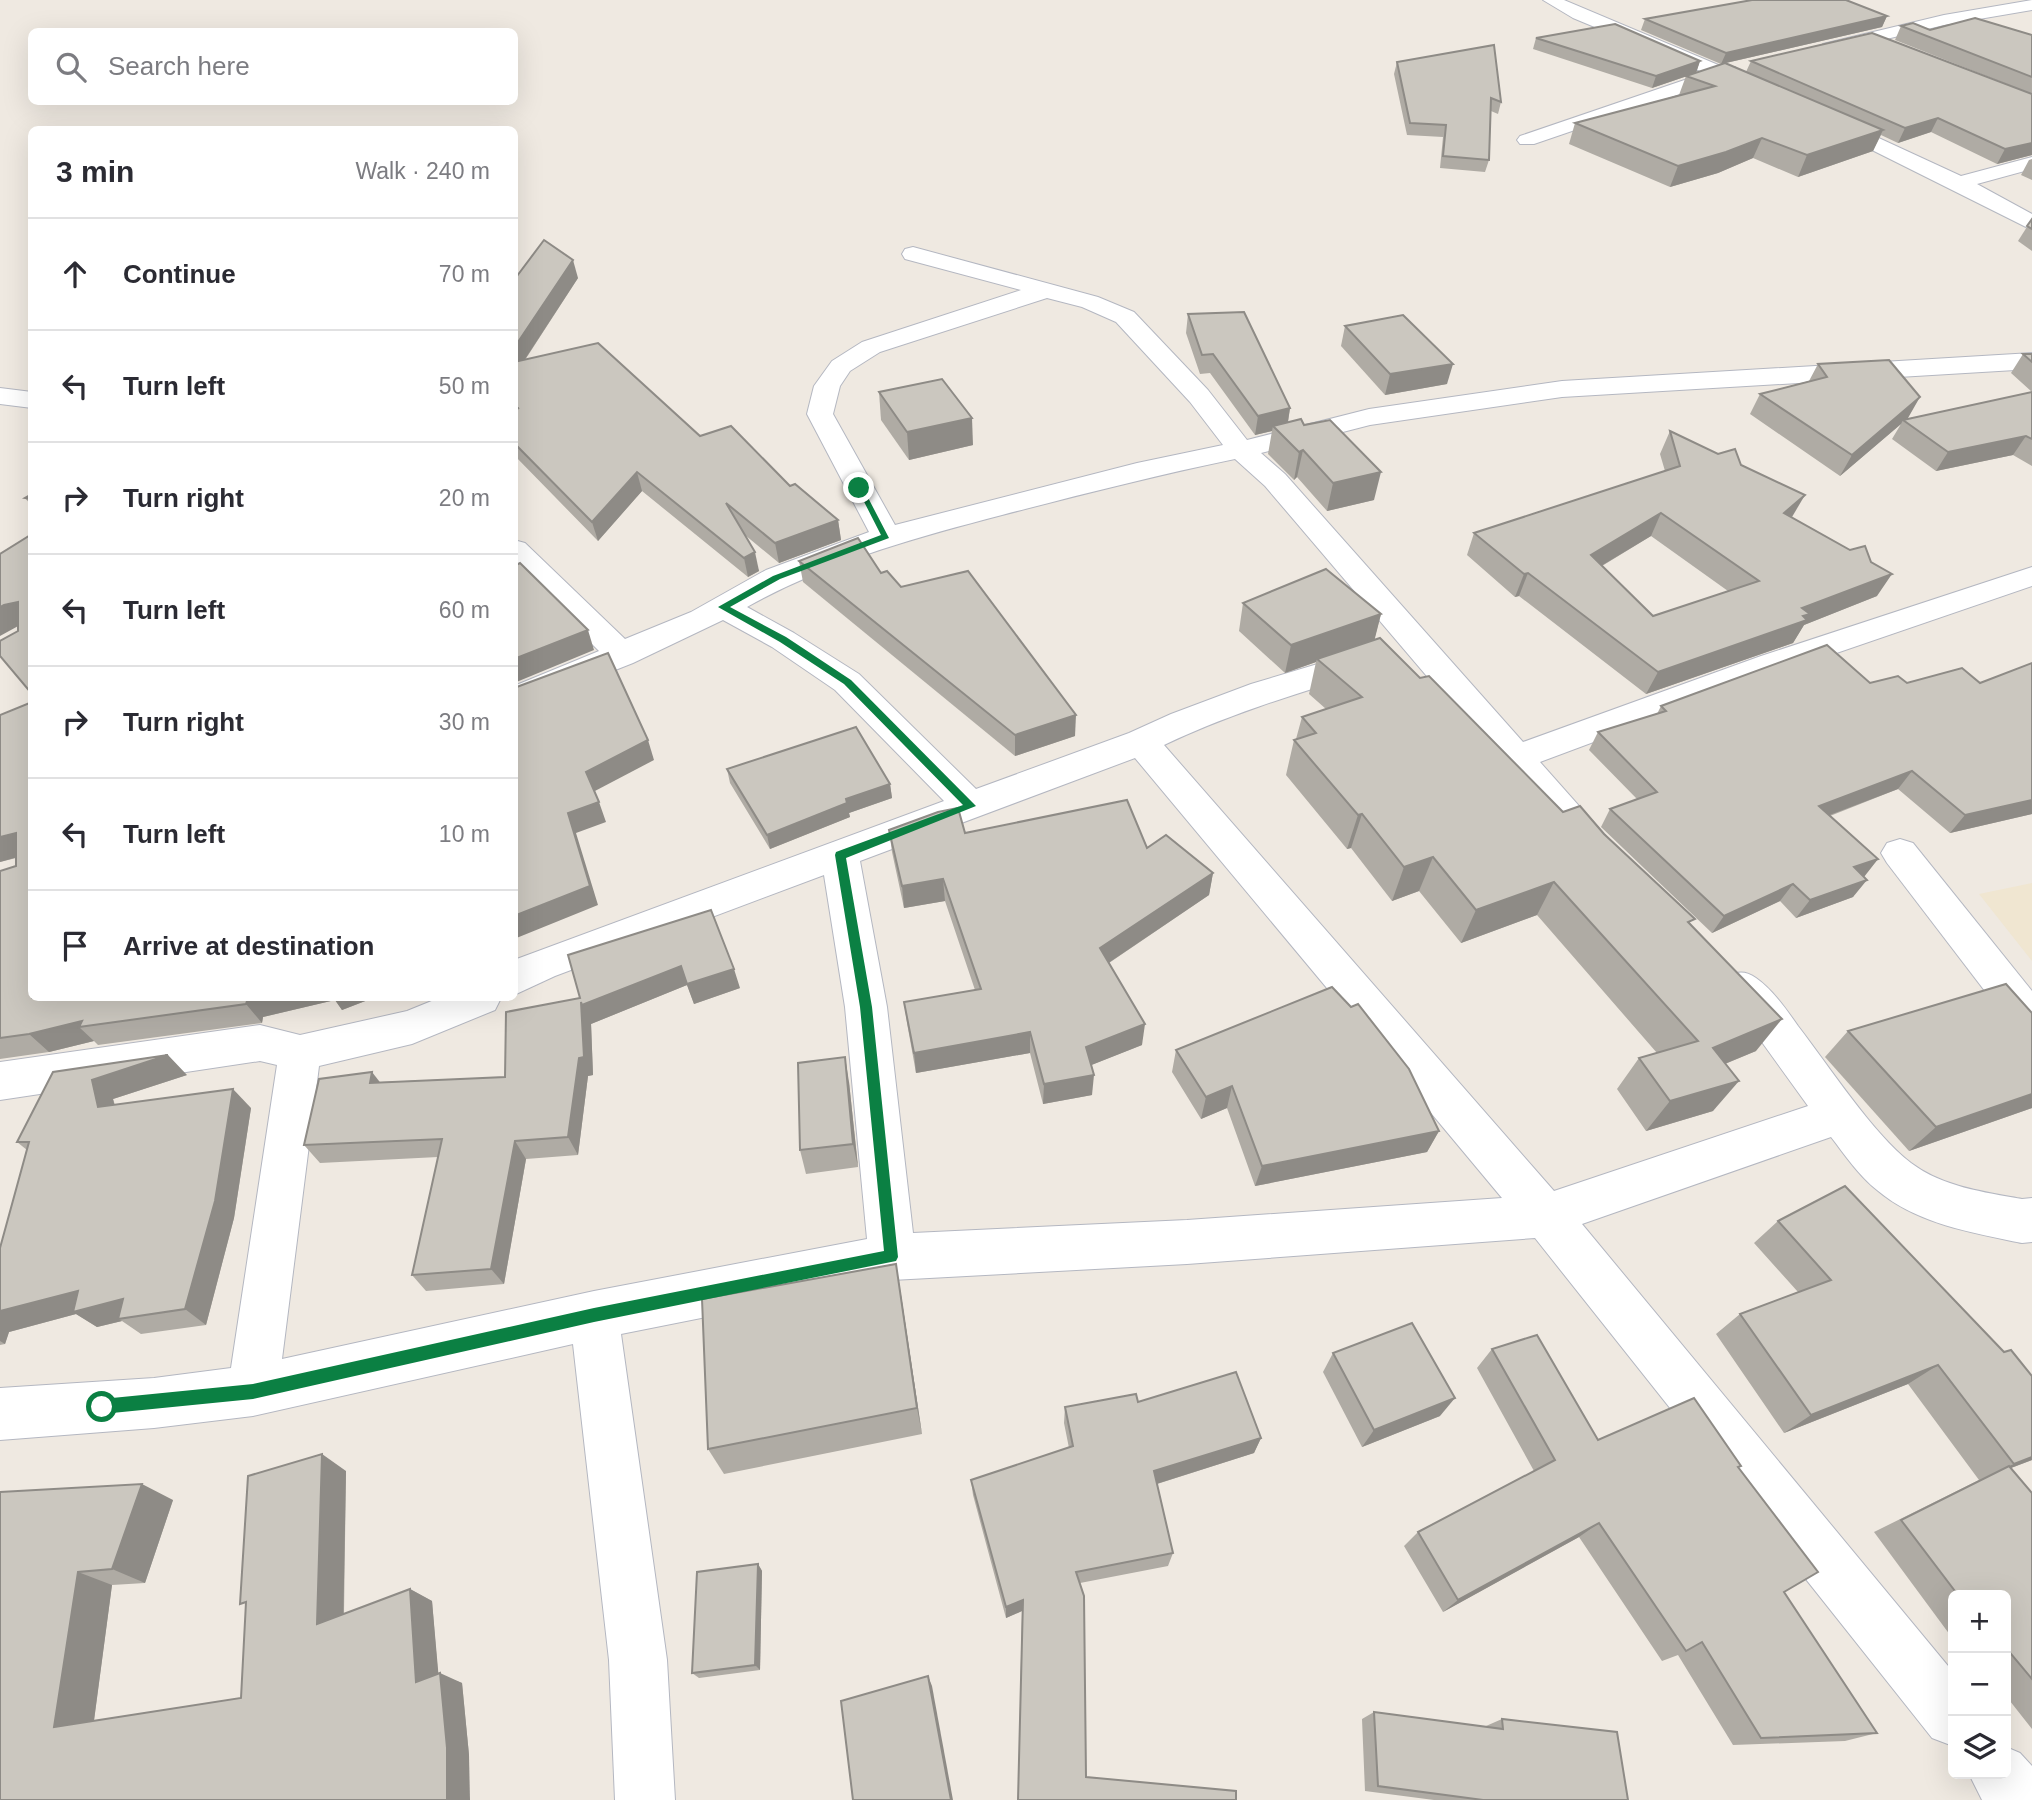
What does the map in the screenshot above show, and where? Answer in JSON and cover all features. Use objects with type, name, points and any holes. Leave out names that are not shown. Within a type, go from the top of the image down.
[{"type":"street","points":[[1551,0],[1780,99]]},
{"type":"street","points":[[1954,0],[2020,24]]},
{"type":"street","points":[[1816,51],[1985,12],[2032,5]]},
{"type":"street","points":[[1868,38],[1900,52]]},
{"type":"street","points":[[1527,140],[1720,73],[1755,65]]},
{"type":"street","points":[[1816,115],[1959,183],[2032,223]]},
{"type":"street","points":[[1959,183],[2032,163]]},
{"type":"street","points":[[913,254],[1090,302],[1125,317],[1199,396],[1241,450],[1275,480],[1601,856],[1621,875]]},
{"type":"street","points":[[886,536],[820,414],[827,386],[841,366],[871,348],[1043,291]]},
{"type":"street","points":[[518,697],[622,655],[777,578],[886,536],[1137,471],[1241,450],[1369,417],[1562,389],[2032,361]]},
{"type":"street","points":[[0,396],[28,400]]},
{"type":"street","points":[[518,553],[622,655]]},
{"type":"street","points":[[1516,758],[1852,635],[2032,576]]},
{"type":"street","points":[[723,607],[783,640],[847,682],[971,806]]},
{"type":"street","points":[[518,977],[541,965],[1141,742],[1183,722],[1263,692],[1417,643]]},
{"type":"street","points":[[1141,742],[1546,1216],[1952,1716]]},
{"type":"street","points":[[1900,853],[2032,1021]]},
{"type":"street","points":[[840,855],[866,1007],[891,1257]]},
{"type":"street","points":[[1711,960],[1761,1008],[1840,1115],[1893,1176],[1926,1196],[1961,1209],[2022,1221],[2032,1220]]},
{"type":"street","points":[[0,1081],[260,1043],[300,1053],[410,1012],[466,1001]]},
{"type":"street","points":[[253,1391],[300,1053]]},
{"type":"street","points":[[0,1414],[154,1403],[253,1391],[594,1315],[891,1257],[1187,1242],[1546,1216],[1734,1149],[1840,1115]]},
{"type":"street","points":[[594,1315],[638,1660],[645,1800]]},
{"type":"street","points":[[2003,1779],[2021,1800]]},
{"type":"shaded area","points":[[2032,883],[2032,961],[1979,894]]},
{"type":"building","points":[[1752,0],[1846,0],[1887,16],[1726,53],[1645,19]]},
{"type":"building","points":[[1975,18],[2032,35],[2032,77],[1901,26],[1913,23],[1930,30]]},
{"type":"building","points":[[1615,24],[1700,61],[1656,76],[1536,38]]},
{"type":"building","points":[[1872,33],[2032,94],[2032,143],[2005,149],[1938,118],[1905,128],[1751,61]]},
{"type":"building","points":[[1494,45],[1501,102],[1491,98],[1489,160],[1443,156],[1446,125],[1410,123],[1397,62]]},
{"type":"building","points":[[1725,63],[1883,130],[1807,155],[1762,138],[1678,166],[1575,123],[1715,86],[1686,76]]},
{"type":"building","points":[[544,240],[573,260],[518,342],[518,275]]},
{"type":"building","points":[[1244,312],[1290,408],[1258,416],[1213,354],[1202,355],[1188,314]]},
{"type":"building","points":[[1403,315],[1453,364],[1390,374],[1345,326]]},
{"type":"building","points":[[598,343],[700,436],[731,426],[790,486],[795,484],[838,520],[775,543],[726,503],[755,552],[744,558],[637,472],[592,522],[518,447],[518,361]]},
{"type":"building","points":[[2023,354],[2032,354],[2032,362]]},
{"type":"building","points":[[1889,360],[1920,397],[1852,455],[1760,394],[1827,377],[1818,364]]},
{"type":"building","points":[[942,379],[972,418],[907,432],[879,392]]},
{"type":"building","points":[[2032,392],[2032,439],[2026,436],[1948,452],[1903,420]]},
{"type":"building","points":[[1301,419],[1304,425],[1330,420],[1381,472],[1333,483],[1303,450],[1299,452],[1273,426]]},
{"type":"building","points":[[1670,431],[1718,454],[1735,449],[1741,465],[1805,495],[1784,513],[1850,550],[1865,546],[1871,562],[1892,574],[1802,608],[1810,614],[1803,616],[1807,620],[1658,672],[1528,573],[1524,574],[1474,533],[1680,466]],"holes":[[[1661,513],[1759,581],[1653,616],[1591,555]]]},
{"type":"building","points":[[28,536],[28,689],[0,656],[0,641],[18,631],[18,602],[0,607],[0,554]]},
{"type":"building","points":[[858,538],[881,573],[887,571],[901,587],[968,571],[1076,715],[1015,735],[799,561]]},
{"type":"building","points":[[520,563],[588,630],[518,657]]},
{"type":"building","points":[[1326,569],[1381,614],[1291,645],[1243,603]]},
{"type":"building","points":[[1380,638],[1420,678],[1429,676],[1563,812],[1580,806],[1604,834],[1695,919],[1688,922],[1782,1019],[1713,1048],[1739,1081],[1670,1101],[1639,1058],[1698,1041],[1554,882],[1476,910],[1433,857],[1404,867],[1362,814],[1358,815],[1294,740],[1316,733],[1302,717],[1362,697],[1317,659]]},
{"type":"building","points":[[1827,645],[1870,683],[1898,676],[1907,683],[1962,668],[1980,683],[2032,663],[2032,800],[1965,815],[1912,771],[1819,806],[1878,859],[1854,867],[1867,880],[1810,900],[1793,884],[1724,916],[1610,809],[1657,792],[1598,732],[1666,711],[1661,706]]},
{"type":"building","points":[[608,653],[648,740],[586,772],[599,802],[568,813],[590,886],[518,914],[518,687]]},
{"type":"building","points":[[28,704],[28,1001],[247,1001],[246,1004],[79,1027],[82,1021],[0,1038],[0,871],[16,866],[16,833],[0,837],[0,715]]},
{"type":"building","points":[[856,727],[890,784],[846,799],[847,803],[767,835],[727,769]]},
{"type":"building","points":[[1127,800],[1147,848],[1166,835],[1213,873],[1100,948],[1145,1024],[1086,1047],[1094,1075],[1044,1084],[1030,1032],[914,1053],[904,1002],[981,989],[943,879],[902,886],[889,830],[938,812],[958,808],[965,833]]},
{"type":"building","points":[[711,910],[734,969],[687,984],[681,966],[582,1005],[581,1002],[584,1057],[579,1058],[568,1137],[515,1141],[491,1269],[412,1275],[442,1139],[304,1145],[319,1079],[372,1072],[370,1083],[505,1077],[506,1012],[580,998],[568,955]]},
{"type":"building","points":[[2006,984],[2032,1013],[2032,1094],[1936,1127],[1848,1031]]},
{"type":"building","points":[[1332,987],[1351,1007],[1358,1004],[1409,1069],[1439,1131],[1262,1166],[1232,1086],[1206,1097],[1176,1050]]},
{"type":"building","points":[[168,1055],[92,1080],[98,1107],[233,1089],[215,1201],[185,1309],[118,1319],[123,1299],[73,1312],[78,1291],[0,1311],[0,1248],[29,1142],[17,1142],[53,1072]]},
{"type":"building","points":[[845,1057],[853,1144],[800,1150],[798,1063]]},
{"type":"building","points":[[1845,1186],[2004,1352],[2011,1350],[2032,1376],[2032,1457],[2014,1464],[1938,1365],[1811,1415],[1740,1314],[1831,1280],[1778,1221]]},
{"type":"building","points":[[896,1264],[917,1408],[708,1449],[702,1299]]},
{"type":"building","points":[[1412,1323],[1455,1398],[1374,1430],[1333,1353]]},
{"type":"building","points":[[1537,1335],[1598,1440],[1694,1398],[1741,1466],[1738,1467],[1818,1572],[1784,1592],[1877,1733],[1761,1738],[1702,1642],[1686,1651],[1599,1523],[1458,1600],[1418,1532],[1555,1460],[1492,1349]]},
{"type":"building","points":[[1236,1372],[1261,1438],[1154,1471],[1173,1553],[1076,1572],[1084,1596],[1086,1777],[1236,1791],[1236,1800],[1018,1800],[1023,1600],[1006,1607],[971,1480],[1073,1446],[1065,1407],[1136,1394],[1138,1402]]},
{"type":"building","points":[[322,1454],[317,1624],[410,1589],[416,1682],[440,1673],[447,1748],[447,1800],[0,1800],[0,1492],[142,1484],[112,1569],[78,1572],[54,1727],[241,1698],[246,1602],[240,1604],[248,1476]]},
{"type":"building","points":[[2009,1466],[2032,1493],[2032,1679],[2011,1654],[2011,1590],[1954,1590],[1901,1520]]},
{"type":"building","points":[[758,1564],[755,1665],[692,1673],[697,1572]]},
{"type":"building","points":[[928,1676],[951,1800],[853,1800],[841,1701]]},
{"type":"building","points":[[1374,1712],[1503,1729],[1502,1719],[1617,1732],[1628,1800],[1483,1800],[1378,1786]]},
{"type":"route","points":[[102,1407],[253,1391],[594,1315],[891,1257],[866,1007],[840,855],[971,806],[847,682],[783,640],[723,607],[777,578],[886,536],[859,488]]}]
